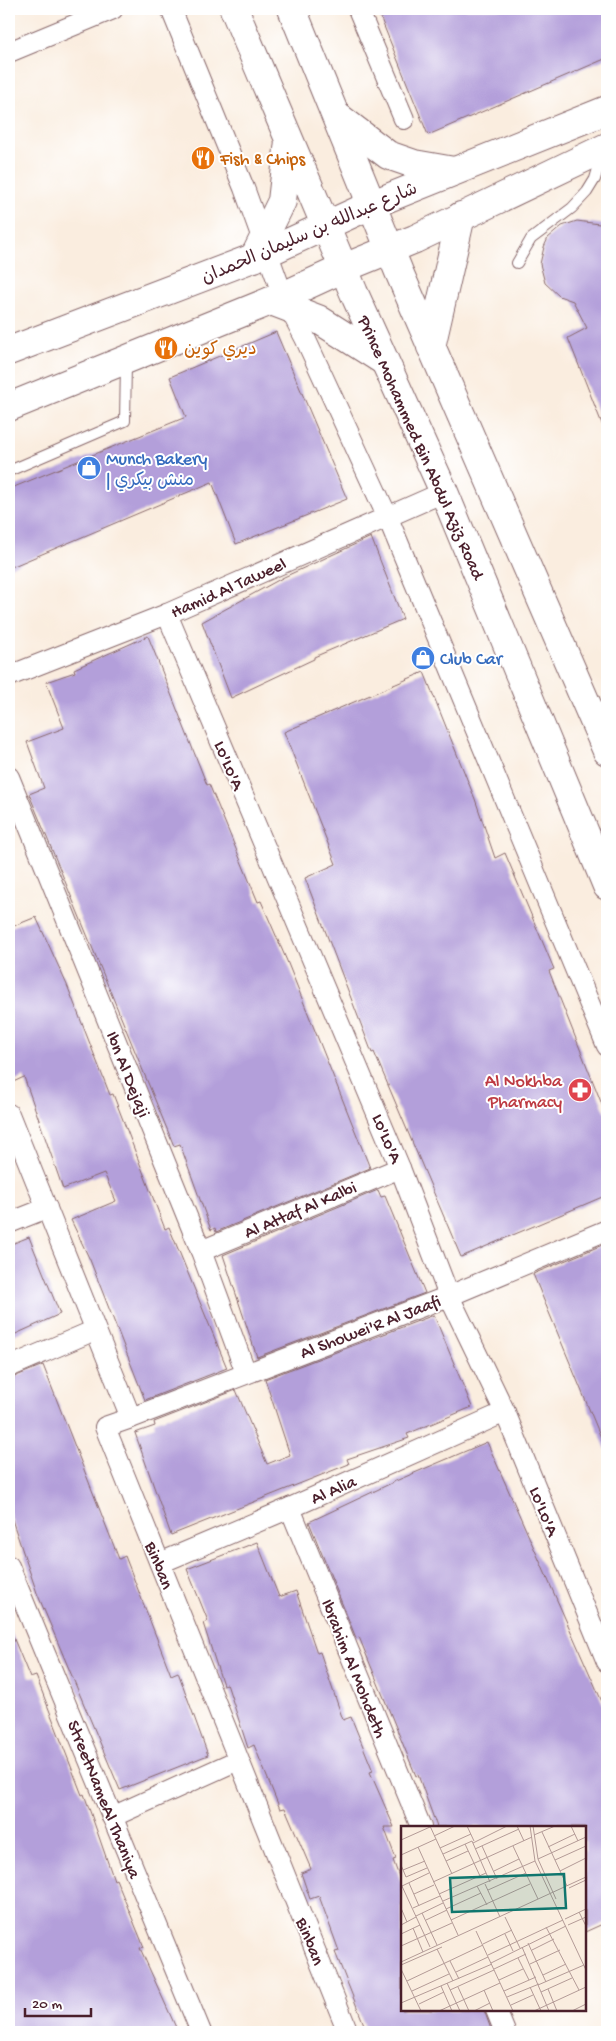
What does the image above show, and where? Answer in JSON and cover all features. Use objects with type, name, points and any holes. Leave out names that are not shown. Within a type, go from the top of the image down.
[{"type":"main road","name":"Prince Mohammed Bin Abdul Aziz Road","points":[[234,9],[384,361],[444,492],[607,886]]},
{"type":"main road","points":[[292,9],[373,204],[402,244],[432,347],[606,744]]},
{"type":"main road","name":"شارع عبدالله بن سليمان الحمدان","points":[[9,351],[607,110]]},
{"type":"main road","points":[[336,115],[388,155],[414,164],[455,171]]},
{"type":"main road","points":[[261,250],[282,201],[289,139]]},
{"type":"main road","points":[[9,407],[126,359],[281,302],[344,268],[402,244],[605,147]]},
{"type":"main road","points":[[432,347],[461,216]]},
{"type":"main road","points":[[281,302],[318,319],[384,361]]},
{"type":"street","points":[[9,52],[113,9]]},
{"type":"street","points":[[171,9],[244,188],[261,250],[281,302],[388,518],[607,1046]]},
{"type":"street","points":[[358,9],[404,119]]},
{"type":"street","name":"Hamid Al Taweel","points":[[9,676],[167,614],[444,492]]},
{"type":"street","name":"Lo'Lo'A","points":[[167,614],[400,1168],[449,1296],[505,1412],[607,1662]]},
{"type":"street","name":"Ibn Al Dejaji","points":[[9,778],[201,1251],[246,1373]]},
{"type":"street","points":[[9,1114],[131,1418]]},
{"type":"street","name":"Al Attaf Al Kalbi","points":[[201,1251],[400,1168]]},
{"type":"street","points":[[9,1223],[47,1208]]},
{"type":"street","name":"Al Showei'R Al Jaafi","points":[[131,1418],[449,1296],[607,1230]]},
{"type":"street","points":[[9,1366],[95,1330]]},
{"type":"street","name":"Al Alia","points":[[160,1563],[290,1508],[505,1412]]},
{"type":"street","name":"Binban","points":[[131,1418],[105,1427],[348,2032]]},
{"type":"street","name":"Ibrahim Al Mohdeth","points":[[290,1508],[421,1826]]},
{"type":"street","name":"StreetNameAl Thaniya","points":[[9,1566],[200,2032]]},
{"type":"street","points":[[112,1817],[238,1760]]},
{"type":"street","points":[[496,2011],[505,2032]]},
{"type":"lane","points":[[517,263],[531,239],[572,208],[587,192],[595,180],[605,147]]},
{"type":"lane","points":[[9,471],[125,421],[126,359]]},
{"type":"building","points":[[377,9],[607,9],[607,58],[428,135]]},
{"type":"building","points":[[577,221],[607,225],[606,434],[568,338],[587,328],[573,301],[559,296],[545,283],[540,264],[548,238],[562,226]]},
{"type":"building","points":[[276,332],[347,499],[236,544],[212,482],[9,568],[9,489],[186,417],[170,377]]},
{"type":"building","points":[[371,537],[403,619],[314,657],[314,659],[231,698],[202,622],[284,577]]},
{"type":"building","points":[[148,636],[207,785],[209,784],[258,902],[261,901],[287,961],[370,1168],[216,1232],[215,1228],[211,1230],[180,1144],[174,1146],[29,794],[44,788],[27,742],[64,728],[46,682],[75,672],[74,669]]},
{"type":"building","points":[[424,672],[475,799],[495,858],[505,853],[554,969],[549,971],[607,1117],[607,1195],[461,1257],[374,1052],[372,1053],[305,878],[336,864],[284,732]]},
{"type":"building","points":[[36,917],[67,985],[110,1095],[113,1094],[165,1229],[169,1227],[227,1368],[145,1400],[90,1260],[71,1220],[116,1201],[104,1173],[63,1189],[24,1077],[9,1084],[9,928]]},
{"type":"building","points":[[378,1190],[381,1197],[385,1196],[425,1293],[257,1357],[223,1255]]},
{"type":"building","points":[[29,1237],[60,1314],[9,1337],[9,1245]]},
{"type":"building","points":[[607,1243],[607,1452],[533,1274]]},
{"type":"building","points":[[434,1315],[472,1407],[407,1434],[409,1438],[347,1459],[349,1464],[171,1535],[135,1433],[155,1426],[154,1422],[236,1390],[267,1464],[290,1455],[265,1379]]},
{"type":"building","points":[[43,1365],[119,1559],[125,1556],[171,1675],[178,1672],[208,1755],[120,1790],[37,1593],[9,1511],[9,1379]]},
{"type":"building","points":[[487,1442],[607,1713],[607,1922],[586,1932],[586,1826],[437,1826],[418,1775],[416,1776],[359,1637],[356,1638],[309,1522],[398,1480]]},
{"type":"building","points":[[257,1542],[279,1597],[296,1591],[317,1653],[320,1652],[343,1720],[351,1717],[373,1771],[370,1772],[394,1827],[384,1827],[396,1859],[393,1860],[401,1882],[401,2011],[484,2011],[492,2032],[367,2032],[335,1952],[339,1951],[319,1896],[310,1899],[301,1873],[311,1869],[285,1808],[280,1809],[254,1745],[248,1748],[227,1684],[223,1685],[203,1623],[208,1621],[187,1569]]},
{"type":"building","points":[[9,1627],[30,1678],[36,1676],[82,1795],[84,1794],[114,1880],[116,1879],[144,1947],[140,1948],[178,2032],[9,2032]]},
{"type":"place","name":"Fish & Chips","points":[[203,158]]},
{"type":"place","name":"ديري كوين","points":[[166,348]]},
{"type":"place","name":"Munch Bakery | منش بيكري","points":[[89,468]]},
{"type":"place","name":"Club Car","points":[[423,658]]},
{"type":"place","name":"Al Nokhba Pharmacy","points":[[580,1090]]}]
